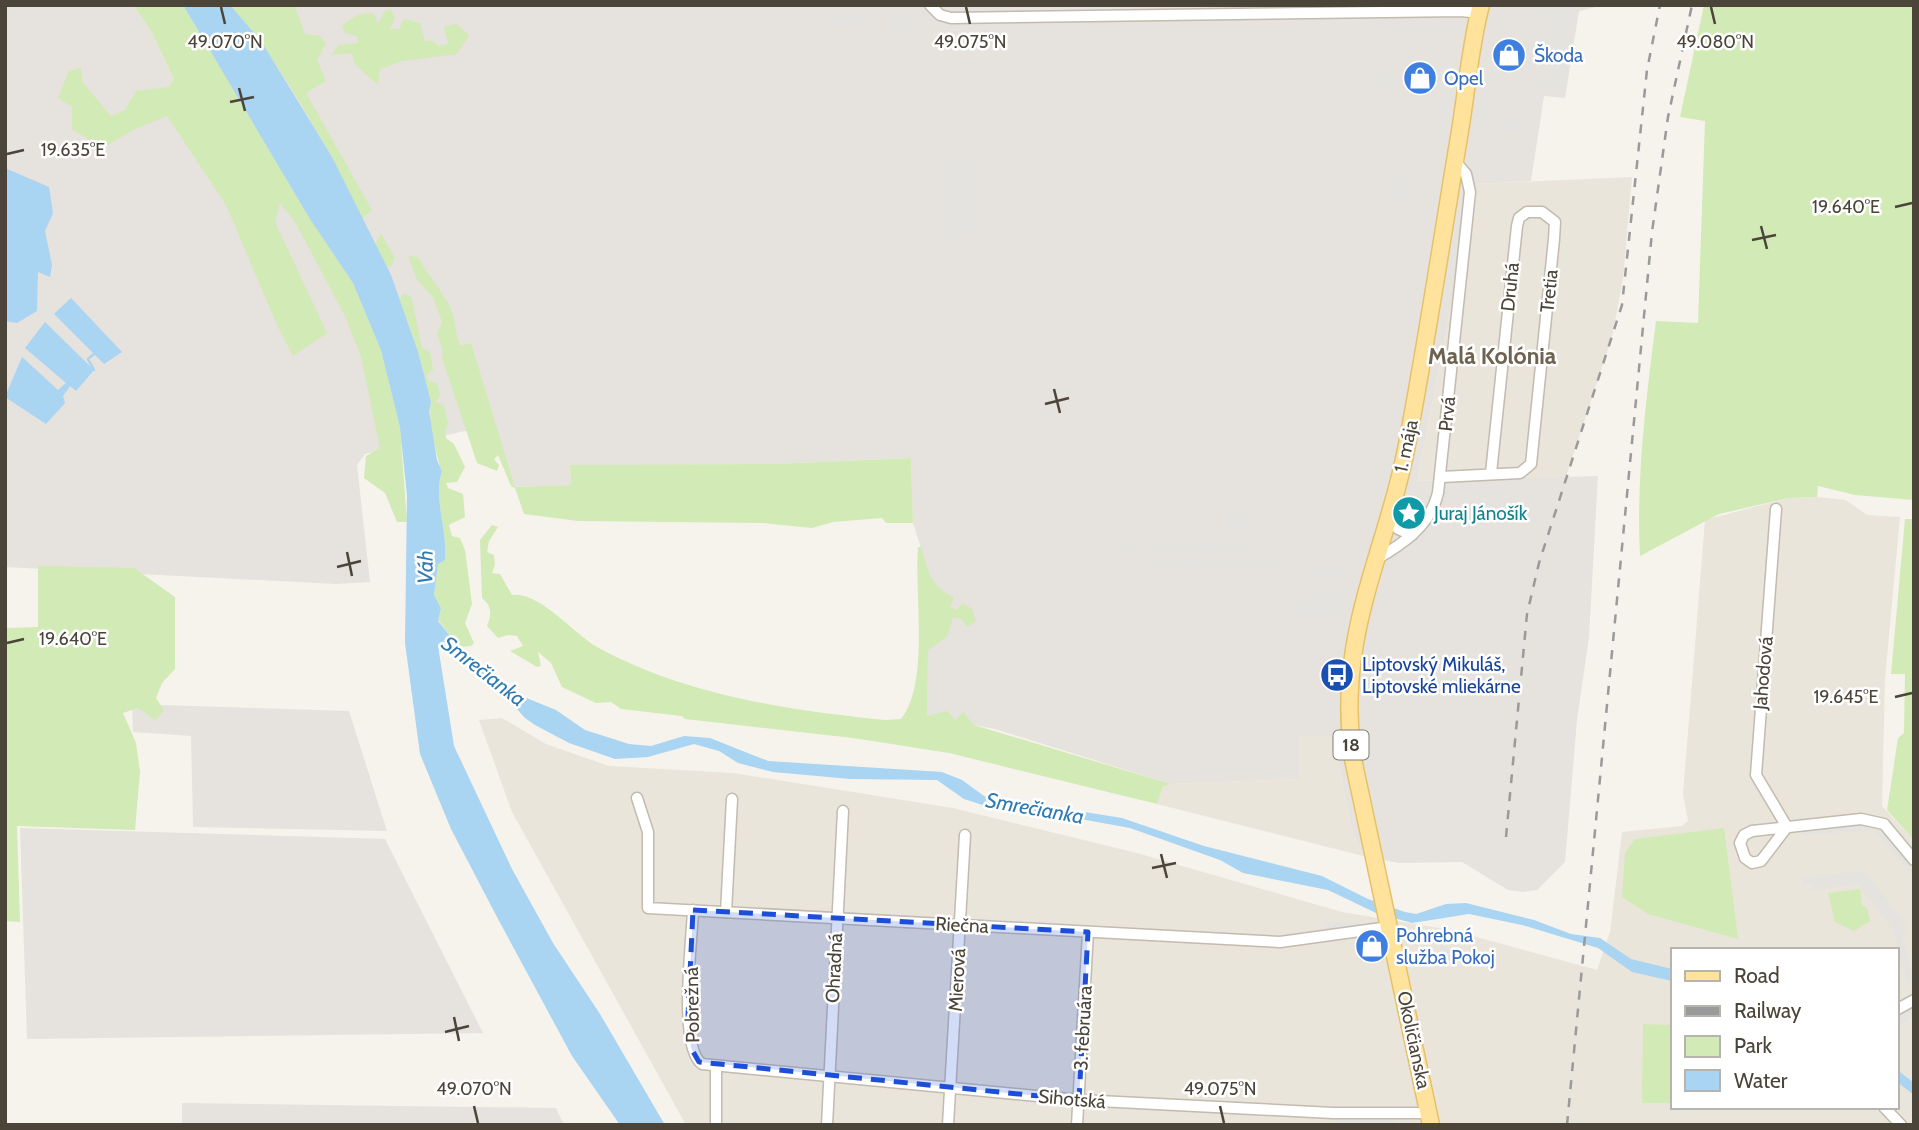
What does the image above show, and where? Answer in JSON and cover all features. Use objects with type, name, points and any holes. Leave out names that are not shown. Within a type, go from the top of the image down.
[{"type":"main road","name":"1. mája","points":[[1377,874],[1353,759],[1348,703],[1357,624],[1374,560],[1390,515],[1409,436],[1479,8]]},
{"type":"main road","name":"Okoličianska","points":[[1377,874],[1430,1119]]},
{"type":"street","points":[[930,5],[940,15],[951,18],[1461,11],[1479,8]]},
{"type":"street","name":"Prvá","points":[[1374,560],[1412,536],[1434,506],[1441,477],[1470,192],[1466,174],[1455,161]]},
{"type":"street","name":"Tretia","points":[[1491,473],[1520,472],[1530,468],[1555,222],[1542,212],[1527,212],[1518,218],[1517,226]]},
{"type":"street","name":"Druhá","points":[[1491,473],[1517,226]]},
{"type":"street","points":[[1441,477],[1491,473]]},
{"type":"street","name":"Jahodová","points":[[1776,509],[1756,775],[1787,827]]},
{"type":"street","points":[[1390,515],[1398,529],[1412,536]]},
{"type":"street","name":"Riečna","points":[[637,798],[648,832],[648,908],[1280,942],[1388,925]]},
{"type":"street","points":[[726,912],[732,799]]},
{"type":"street","name":"Ohradná","points":[[827,1125],[843,811]]},
{"type":"street","points":[[1787,827],[1760,861],[1752,863],[1745,858],[1740,843],[1748,832],[1787,827],[1877,820],[1888,827],[1914,860]]},
{"type":"street","name":"Mierová","points":[[948,1125],[965,835]]},
{"type":"street","name":"Pobrežná","points":[[693,911],[688,1016],[691,1048],[699,1062],[716,1066],[716,1125]]},
{"type":"street","name":"3. februára","points":[[1077,1125],[1088,932]]},
{"type":"street","points":[[1898,1009],[1914,1000]]},
{"type":"street","name":"Sihotská","points":[[716,1066],[1079,1100],[1430,1119]]},
{"type":"street","points":[[1886,1109],[1901,1125]]},
{"type":"highlighted area","points":[[693,910],[1088,932],[1079,1100],[699,1062],[691,1048],[688,1016]]},
{"type":"shaded area","points":[[5,5],[133,5],[151,31],[174,79],[303,35],[292,5],[1605,5],[1579,11],[1565,98],[1544,96],[1531,181],[1475,184],[1417,481],[1598,476],[1589,637],[1577,720],[1565,862],[1537,890],[1523,892],[1508,890],[1462,862],[1399,863],[1363,856],[1351,827],[1334,737],[1299,735],[1299,779],[1171,784],[995,729],[927,716],[928,570],[913,523],[911,458],[772,464],[570,466],[571,485],[515,487],[495,424],[365,454],[357,465],[370,582],[336,584],[5,567]]},
{"type":"shaded area","points":[[1546,5],[1550,5],[1549,17],[1516,12],[1517,7],[1544,10]]},
{"type":"shaded area","points":[[1551,8],[1574,12],[1562,93],[1539,89],[1547,46],[1554,47],[1557,29],[1550,27]]},
{"type":"shaded area","points":[[888,12],[909,12],[909,32],[888,32]]},
{"type":"shaded area","points":[[826,14],[864,14],[864,27],[826,28]]},
{"type":"shaded area","points":[[1357,20],[1364,20],[1354,97],[1348,95]]},
{"type":"shaded area","points":[[1330,33],[1352,36],[1352,43],[1328,42]]},
{"type":"shaded area","points":[[1448,53],[1454,55],[1444,110],[1438,110]]},
{"type":"shaded area","points":[[1373,66],[1388,68],[1386,94],[1370,91]]},
{"type":"shaded area","points":[[1487,75],[1493,79],[1481,144],[1475,142]]},
{"type":"shaded area","points":[[1501,118],[1529,124],[1528,135],[1501,130]]},
{"type":"shaded area","points":[[979,157],[976,231],[964,239],[944,240],[942,159]]},
{"type":"shaded area","points":[[1389,175],[1406,175],[1406,200],[1390,199]]},
{"type":"shaded area","name":"Malá Kolónia","points":[[1632,177],[1623,279],[1612,337],[1566,477],[1417,481],[1475,184]]},
{"type":"shaded area","points":[[1380,424],[1390,424],[1384,465],[1379,465]]},
{"type":"shaded area","points":[[1817,497],[1846,500],[1867,515],[1900,517],[1885,679],[1882,806],[1914,840],[1914,1125],[686,1125],[512,812],[479,720],[502,718],[546,744],[609,766],[733,773],[953,808],[1137,853],[1342,912],[1451,930],[1597,970],[1610,932],[1622,832],[1682,826],[1688,821],[1683,794],[1705,520],[1789,498]]},
{"type":"shaded area","points":[[1266,506],[1294,508],[1294,517],[1266,515]]},
{"type":"shaded area","points":[[1223,511],[1255,517],[1254,530],[1224,530]]},
{"type":"shaded area","points":[[1304,544],[1305,549],[1147,554],[1148,546]]},
{"type":"shaded area","points":[[1106,545],[1138,546],[1137,554],[1108,555]]},
{"type":"shaded area","points":[[1284,559],[1284,566],[1146,567],[1147,561]]},
{"type":"shaded area","points":[[1310,565],[1345,565],[1344,578],[1311,579]]},
{"type":"shaded area","points":[[1338,581],[1348,582],[1339,618],[1298,619],[1298,604],[1306,593],[1334,589]]},
{"type":"shaded area","points":[[132,704],[349,711],[387,831],[193,827],[191,736],[133,732]]},
{"type":"shaded area","points":[[1298,733],[1334,737],[1351,827],[1363,856],[1157,804],[1163,787],[1171,784],[1299,779]]},
{"type":"shaded area","points":[[1871,823],[1871,831],[1804,835],[1798,830]]},
{"type":"shaded area","points":[[1879,825],[1914,866],[1914,877],[1876,833]]},
{"type":"shaded area","points":[[20,828],[385,839],[483,1033],[27,1039]]},
{"type":"shaded area","points":[[1860,871],[1867,874],[1902,919],[1908,931],[1902,936],[1914,982],[1907,983],[1893,930],[1858,884],[1812,890],[1810,884],[1803,885],[1802,878]]},
{"type":"shaded area","points":[[1324,922],[1361,922],[1362,926],[1325,931]]},
{"type":"shaded area","points":[[1441,946],[1472,954],[1469,964],[1439,956]]},
{"type":"shaded area","points":[[1914,1004],[1914,1015],[1898,1027],[1898,1014]]},
{"type":"shaded area","points":[[182,1103],[556,1108],[564,1125],[182,1125]]},
{"type":"shaded area","points":[[1337,1117],[1394,1118],[1394,1125],[1337,1124]]},
{"type":"green space","points":[[133,5],[183,5],[310,219],[353,283],[381,350],[400,427],[407,522],[397,522],[385,493],[364,478],[366,456],[380,448],[361,357],[346,318],[295,222],[280,203],[275,222],[327,333],[293,356],[226,205],[167,116],[133,130],[103,148],[72,129],[72,107],[58,98],[69,71],[81,68],[83,83],[111,116],[125,110],[136,91],[169,87],[174,79],[151,31]]},
{"type":"green space","points":[[230,5],[294,5],[305,34],[320,36],[326,43],[317,60],[326,81],[306,93],[372,210],[362,219],[303,107],[269,54]]},
{"type":"green space","points":[[1704,5],[1914,5],[1914,500],[1855,495],[1818,486],[1817,497],[1789,498],[1719,514],[1640,556],[1645,409],[1656,321],[1698,323],[1705,121],[1680,117]]},
{"type":"green space","points":[[390,9],[395,18],[390,29],[399,29],[404,19],[420,23],[425,41],[433,41],[438,46],[448,44],[444,27],[456,24],[469,35],[457,54],[402,61],[380,69],[378,85],[356,65],[351,53],[331,55],[339,45],[358,43],[357,36],[345,33],[342,26],[365,13],[374,14],[378,24],[385,11]]},
{"type":"green space","points":[[381,233],[395,258],[391,266],[384,267],[374,247]]},
{"type":"green space","points":[[408,256],[418,257],[447,302],[461,346],[471,343],[515,487],[571,485],[570,465],[772,464],[911,458],[913,523],[886,523],[882,518],[833,522],[812,528],[763,523],[578,521],[524,514],[515,488],[511,486],[498,455],[494,459],[499,465],[497,471],[477,463],[442,358],[443,352],[437,333],[442,322],[433,297],[417,280]]},
{"type":"green space","points":[[403,294],[411,296],[422,348],[430,352],[433,370],[426,375],[429,381],[437,383],[440,395],[436,402],[444,405],[448,424],[445,430],[446,438],[454,444],[465,467],[457,482],[446,483],[448,488],[463,494],[465,517],[449,525],[452,536],[460,538],[465,550],[472,604],[465,623],[474,643],[471,646],[459,647],[438,620],[441,608],[434,595],[438,563],[445,560],[439,493],[442,471],[433,437],[431,402],[409,324],[398,302]]},
{"type":"green space","points":[[1905,519],[1914,519],[1914,840],[1887,810],[1898,738],[1904,733],[1905,674],[1891,674]]},
{"type":"green space","points":[[492,525],[498,527],[489,541],[487,552],[494,555],[492,573],[500,574],[512,595],[522,596],[545,606],[588,641],[631,664],[701,689],[737,698],[885,720],[901,719],[910,703],[915,683],[919,637],[917,567],[918,547],[921,547],[935,583],[954,597],[950,607],[956,610],[963,603],[972,609],[976,621],[967,627],[961,619],[953,617],[947,637],[928,650],[927,716],[947,711],[955,720],[963,712],[974,725],[1171,784],[1163,787],[1157,804],[949,753],[853,738],[685,719],[682,716],[621,709],[611,702],[596,703],[562,687],[551,663],[538,652],[541,666],[537,667],[510,651],[523,646],[517,636],[498,638],[487,626],[490,610],[482,598],[480,540]]},
{"type":"green space","points":[[38,566],[134,568],[175,597],[175,669],[162,683],[156,698],[164,710],[155,720],[138,708],[123,713],[136,743],[140,772],[135,830],[17,826],[20,922],[5,921],[5,628],[38,627]]},
{"type":"green space","points":[[1724,828],[1738,939],[1648,914],[1622,897],[1625,853],[1635,839]]},
{"type":"green space","points":[[1860,889],[1862,905],[1867,908],[1870,921],[1854,931],[1835,922],[1828,893]]},
{"type":"green space","points":[[1643,1024],[1671,1025],[1671,1103],[1642,1103]]},
{"type":"water","points":[[183,5],[230,5],[261,41],[332,157],[391,275],[418,352],[431,402],[429,411],[437,460],[442,471],[439,493],[445,560],[438,564],[434,595],[441,608],[438,621],[459,647],[519,695],[556,710],[585,730],[629,744],[651,746],[684,736],[710,738],[768,761],[942,772],[962,780],[984,796],[1122,818],[1204,846],[1322,876],[1368,899],[1405,912],[1416,914],[1446,904],[1466,903],[1534,920],[1571,934],[1600,938],[1631,959],[1671,969],[1671,981],[1632,972],[1598,948],[1522,925],[1469,914],[1412,923],[1376,913],[1328,890],[1243,873],[1220,860],[1130,828],[1031,810],[989,807],[964,799],[937,780],[850,779],[773,772],[738,763],[719,751],[694,744],[648,757],[615,759],[569,743],[535,725],[525,718],[503,693],[438,646],[454,746],[512,869],[553,943],[600,1014],[665,1125],[620,1125],[572,1056],[497,917],[451,829],[420,754],[405,643],[407,496],[400,427],[381,350],[353,283],[310,219]]},
{"type":"water","points":[[5,168],[49,187],[53,213],[45,231],[52,265],[50,277],[38,272],[37,311],[17,323],[5,321]]},
{"type":"water","points":[[71,298],[122,352],[104,364],[54,314]]},
{"type":"water","points":[[45,322],[94,370],[76,391],[70,386],[63,396],[65,403],[46,424],[5,397],[22,357],[58,390],[66,383],[25,348]]},
{"type":"water","points":[[1898,1071],[1914,1083],[1914,1095],[1898,1083]]},
{"type":"waterway","points":[[94,354],[88,359],[94,370]]},
{"type":"railway","points":[[1506,837],[1527,614],[1539,563],[1622,305],[1647,70],[1660,5]]},
{"type":"railway","points":[[1567,1125],[1652,232],[1668,117],[1692,5]]},
{"type":"place","name":"Škoda","points":[[1509,55]]},
{"type":"place","name":"Opel","points":[[1420,78]]},
{"type":"place","name":"Juraj Jánošík","points":[[1409,513]]},
{"type":"place","name":"Liptovský Mikuláš, Liptovské mliekárne","points":[[1337,675]]},
{"type":"place","name":"Pohrebná služba Pokoj","points":[[1372,946]]},
{"type":"district","name":"Malá Kolónia","points":[[1492,356]]},
{"type":"water label","name":"Váh","points":[[425,567]]},
{"type":"water label","name":"Smrečianka","points":[[484,671]]},
{"type":"water label","name":"Smrečianka","points":[[1035,808]]}]
